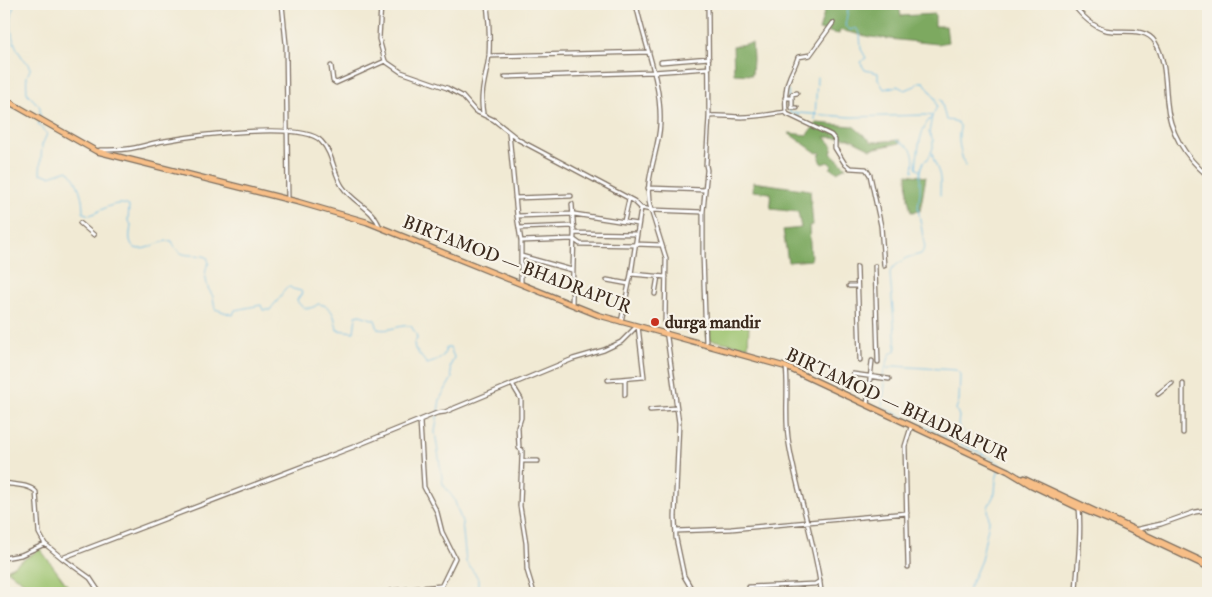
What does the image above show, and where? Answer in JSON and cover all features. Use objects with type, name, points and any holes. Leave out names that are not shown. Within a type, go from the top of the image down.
[{"type":"main road","name":"BIRTAMOD — BHADRAPUR","points":[[4,100],[96,151],[288,199],[367,222],[621,322],[786,367],[999,467],[1079,508],[1133,530]]},
{"type":"main road","name":"BIRTAMOD — BHADRAPUR","points":[[1016,476],[1030,480],[1208,566]]},
{"type":"street","points":[[282,4],[286,44],[288,199]]},
{"type":"street","points":[[381,4],[378,29],[379,47],[385,61],[401,72],[448,88],[462,96],[475,111],[494,120],[509,133],[550,158],[629,199],[641,208],[703,212]]},
{"type":"street","points":[[483,114],[484,76],[489,56],[487,4]]},
{"type":"street","points":[[636,4],[658,98],[660,124],[648,188],[648,200],[666,258],[666,333],[679,423],[676,531],[684,576],[693,592],[684,593]]},
{"type":"street","points":[[706,344],[703,212],[706,190],[709,116],[708,4]]},
{"type":"street","points":[[1073,4],[1090,22],[1100,28],[1140,33],[1152,39],[1161,56],[1169,118],[1183,150],[1208,176]]},
{"type":"street","points":[[786,112],[785,98],[789,77],[798,57],[810,55],[833,24]]},
{"type":"street","points":[[489,56],[648,52]]},
{"type":"street","points":[[661,62],[709,58]]},
{"type":"street","points":[[332,66],[333,81],[336,83],[385,61]]},
{"type":"street","points":[[505,76],[653,72],[709,68]]},
{"type":"street","points":[[797,93],[792,94],[792,108],[797,108]]},
{"type":"street","points":[[785,98],[792,98]]},
{"type":"street","points":[[709,116],[723,114],[740,117],[786,112],[831,135],[836,140],[835,148],[845,164],[850,168],[866,169],[870,175],[881,226],[884,266]]},
{"type":"street","points":[[96,151],[127,149],[163,141],[220,133],[286,131],[311,135],[320,140],[330,157],[334,172],[342,186],[355,200],[376,217],[380,227]]},
{"type":"street","points":[[509,133],[521,240],[521,284]]},
{"type":"street","points":[[648,188],[706,190]]},
{"type":"street","points":[[515,198],[571,196]]},
{"type":"street","points":[[624,221],[629,199]]},
{"type":"street","points":[[572,204],[574,214],[572,304]]},
{"type":"street","points":[[621,322],[631,274],[641,208]]},
{"type":"street","points":[[517,216],[574,214],[638,224]]},
{"type":"street","points":[[80,223],[94,235]]},
{"type":"street","points":[[519,228],[574,226]]},
{"type":"street","points":[[574,233],[636,234]]},
{"type":"street","points":[[521,240],[573,239],[580,244],[662,245]]},
{"type":"street","points":[[521,256],[572,270]]},
{"type":"street","points":[[875,266],[878,362]]},
{"type":"street","points":[[857,267],[860,360]]},
{"type":"street","points":[[631,274],[666,277]]},
{"type":"street","points":[[654,294],[658,276]]},
{"type":"street","points":[[607,280],[629,284]]},
{"type":"street","points":[[849,286],[857,286]]},
{"type":"street","points":[[608,380],[644,376],[638,326]]},
{"type":"street","points":[[62,558],[621,342],[638,326]]},
{"type":"street","points":[[867,406],[872,361]]},
{"type":"street","points":[[786,367],[788,443],[808,521],[821,590]]},
{"type":"street","points":[[853,374],[889,379]]},
{"type":"street","points":[[625,379],[626,395]]},
{"type":"street","points":[[512,384],[521,399],[521,418],[518,427],[519,448],[522,450],[520,506],[526,543],[527,570],[534,593]]},
{"type":"street","points":[[1158,394],[1172,384]]},
{"type":"street","points":[[1183,384],[1184,433]]},
{"type":"street","points":[[650,410],[676,408]]},
{"type":"street","points":[[420,420],[424,487],[437,512],[442,532],[455,558],[438,593]]},
{"type":"street","points":[[908,567],[905,446],[911,427]]},
{"type":"street","points":[[522,461],[538,461]]},
{"type":"street","points":[[4,484],[34,489],[36,492],[39,533],[45,544],[90,578],[100,593]]},
{"type":"street","points":[[1076,593],[1075,581],[1079,554],[1079,508]]},
{"type":"street","points":[[1133,530],[1208,510]]},
{"type":"street","points":[[676,531],[731,529],[907,513]]},
{"type":"street","points":[[4,558],[21,555],[45,544]]},
{"type":"street","points":[[749,588],[815,584],[820,581]]},
{"type":"street","points":[[391,593],[391,591],[440,586]]},
{"type":"green space","points":[[825,4],[899,6],[901,16],[935,14],[935,26],[946,26],[948,42],[938,44],[870,37],[840,30],[839,34],[819,30]]},
{"type":"green space","points":[[752,43],[752,75],[734,74],[733,46]]},
{"type":"green space","points":[[816,123],[853,126],[872,142],[900,140],[900,143],[871,149],[849,138],[825,137],[833,146],[831,153],[846,167],[837,172],[830,168],[832,166],[828,162],[822,164],[820,152],[817,153],[788,133],[808,135]]},
{"type":"green space","points":[[907,174],[926,177],[920,211],[911,212],[908,198]]},
{"type":"green space","points":[[753,182],[810,190],[813,225],[809,226],[811,260],[788,262],[783,230],[801,228],[798,212],[771,209],[770,193],[753,191]]},
{"type":"green space","points":[[706,323],[749,326],[748,347],[707,339]]},
{"type":"green space","points":[[40,549],[73,593],[38,593],[7,570]]},
{"type":"waterway","points":[[14,4],[11,19],[13,38],[22,57],[30,66],[27,76],[27,93],[40,107],[40,118]]},
{"type":"waterway","points":[[849,4],[845,26],[850,30],[856,28],[860,34],[861,49],[866,58],[860,62],[865,70],[878,73],[878,79],[884,89],[897,86],[905,90],[919,82],[924,82],[935,98],[937,107],[932,116],[929,133],[933,140],[933,148],[920,171],[918,208],[925,248],[921,254],[906,258],[891,269],[890,274],[896,347],[895,351],[890,354],[883,375],[885,385],[882,407],[1000,464]]},
{"type":"waterway","points":[[815,120],[817,77]]},
{"type":"waterway","points":[[788,91],[790,113],[798,113],[798,118]]},
{"type":"waterway","points":[[936,99],[941,100],[946,120],[955,121],[960,126],[959,142],[965,166]]},
{"type":"waterway","points":[[798,113],[851,117],[932,116]]},
{"type":"waterway","points":[[919,170],[916,168],[920,141],[924,127],[932,117]]},
{"type":"waterway","points":[[39,122],[38,124],[47,134],[42,145],[40,173],[50,176],[68,170],[80,190],[83,213],[90,215],[109,206],[119,204],[129,206],[130,240],[137,249],[172,241],[182,254],[207,257],[209,263],[206,269],[206,280],[213,296],[215,309],[233,315],[235,310],[261,305],[263,310],[270,310],[285,289],[290,287],[301,291],[302,293],[297,300],[301,306],[309,308],[318,304],[327,307],[334,317],[337,330],[354,332],[356,316],[360,315],[375,320],[378,329],[382,330],[411,326],[417,339],[414,343],[415,349],[427,364],[440,359],[444,355],[446,348],[450,348],[454,357],[450,367],[452,378],[440,399],[435,432],[443,484],[454,499],[462,522],[466,562],[478,578],[478,593]]},
{"type":"waterway","points":[[896,140],[907,145],[912,151],[914,160],[913,171]]},
{"type":"waterway","points":[[932,152],[940,176],[940,195]]},
{"type":"waterway","points":[[887,368],[894,366],[956,370],[960,374],[959,401],[956,409],[959,416],[958,425],[968,438],[969,447]]},
{"type":"waterway","points":[[967,593],[981,560],[989,522],[988,507],[995,493],[999,468]]},
{"type":"place","name":"durga mandir","points":[[655,322]]}]
